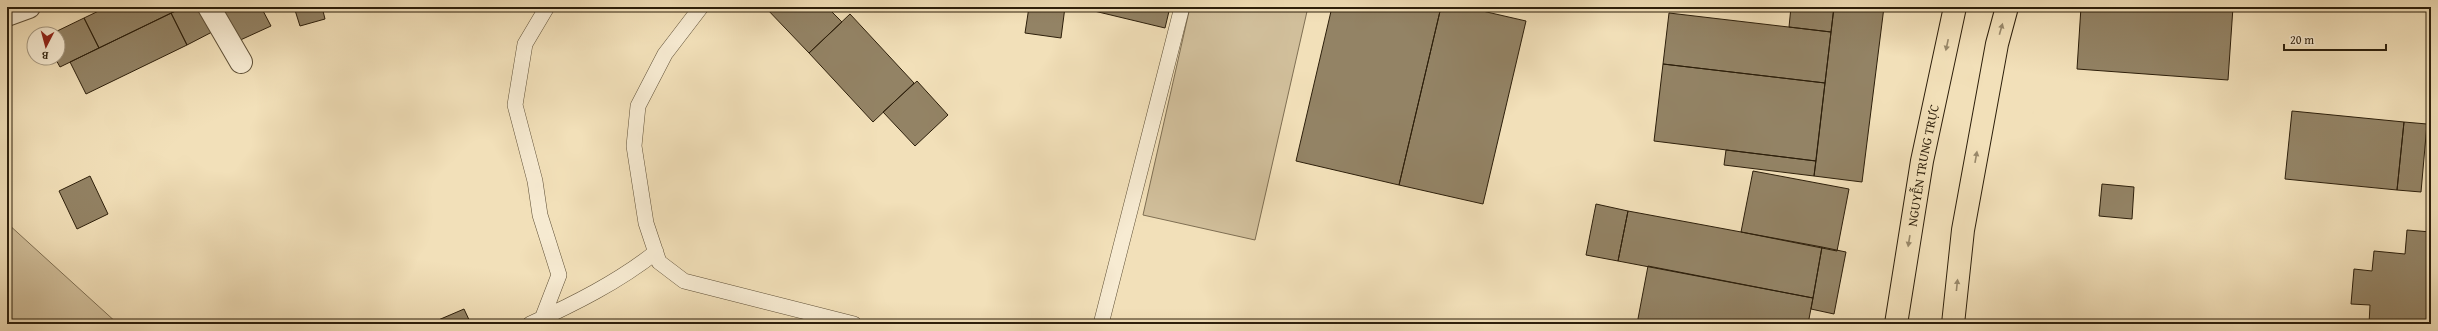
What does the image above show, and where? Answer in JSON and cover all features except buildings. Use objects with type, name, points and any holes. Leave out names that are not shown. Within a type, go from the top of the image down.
[{"type":"main road","name":"NGUYỄN TRUNG TRỰC","points":[[1896,324],[1922,162],[1955,7]]},
{"type":"main road","points":[[1953,324],[1963,230],[1997,44],[2007,7]]},
{"type":"street","points":[[7,15],[28,7]]},
{"type":"street","points":[[209,7],[241,62]]},
{"type":"lane","points":[[536,321],[559,275],[540,215],[535,181],[515,105],[525,44],[547,7]]},
{"type":"lane","points":[[701,7],[665,54],[638,106],[634,146],[646,224],[659,262],[684,281],[854,324]]},
{"type":"lane","points":[[1101,324],[1182,7]]},
{"type":"lane","points":[[536,321],[565,308],[634,269],[656,252]]},
{"type":"shaded area","points":[[1190,7],[1308,7],[1255,240],[1143,215]]},
{"type":"shaded area","points":[[7,223],[118,324],[7,324]]}]
